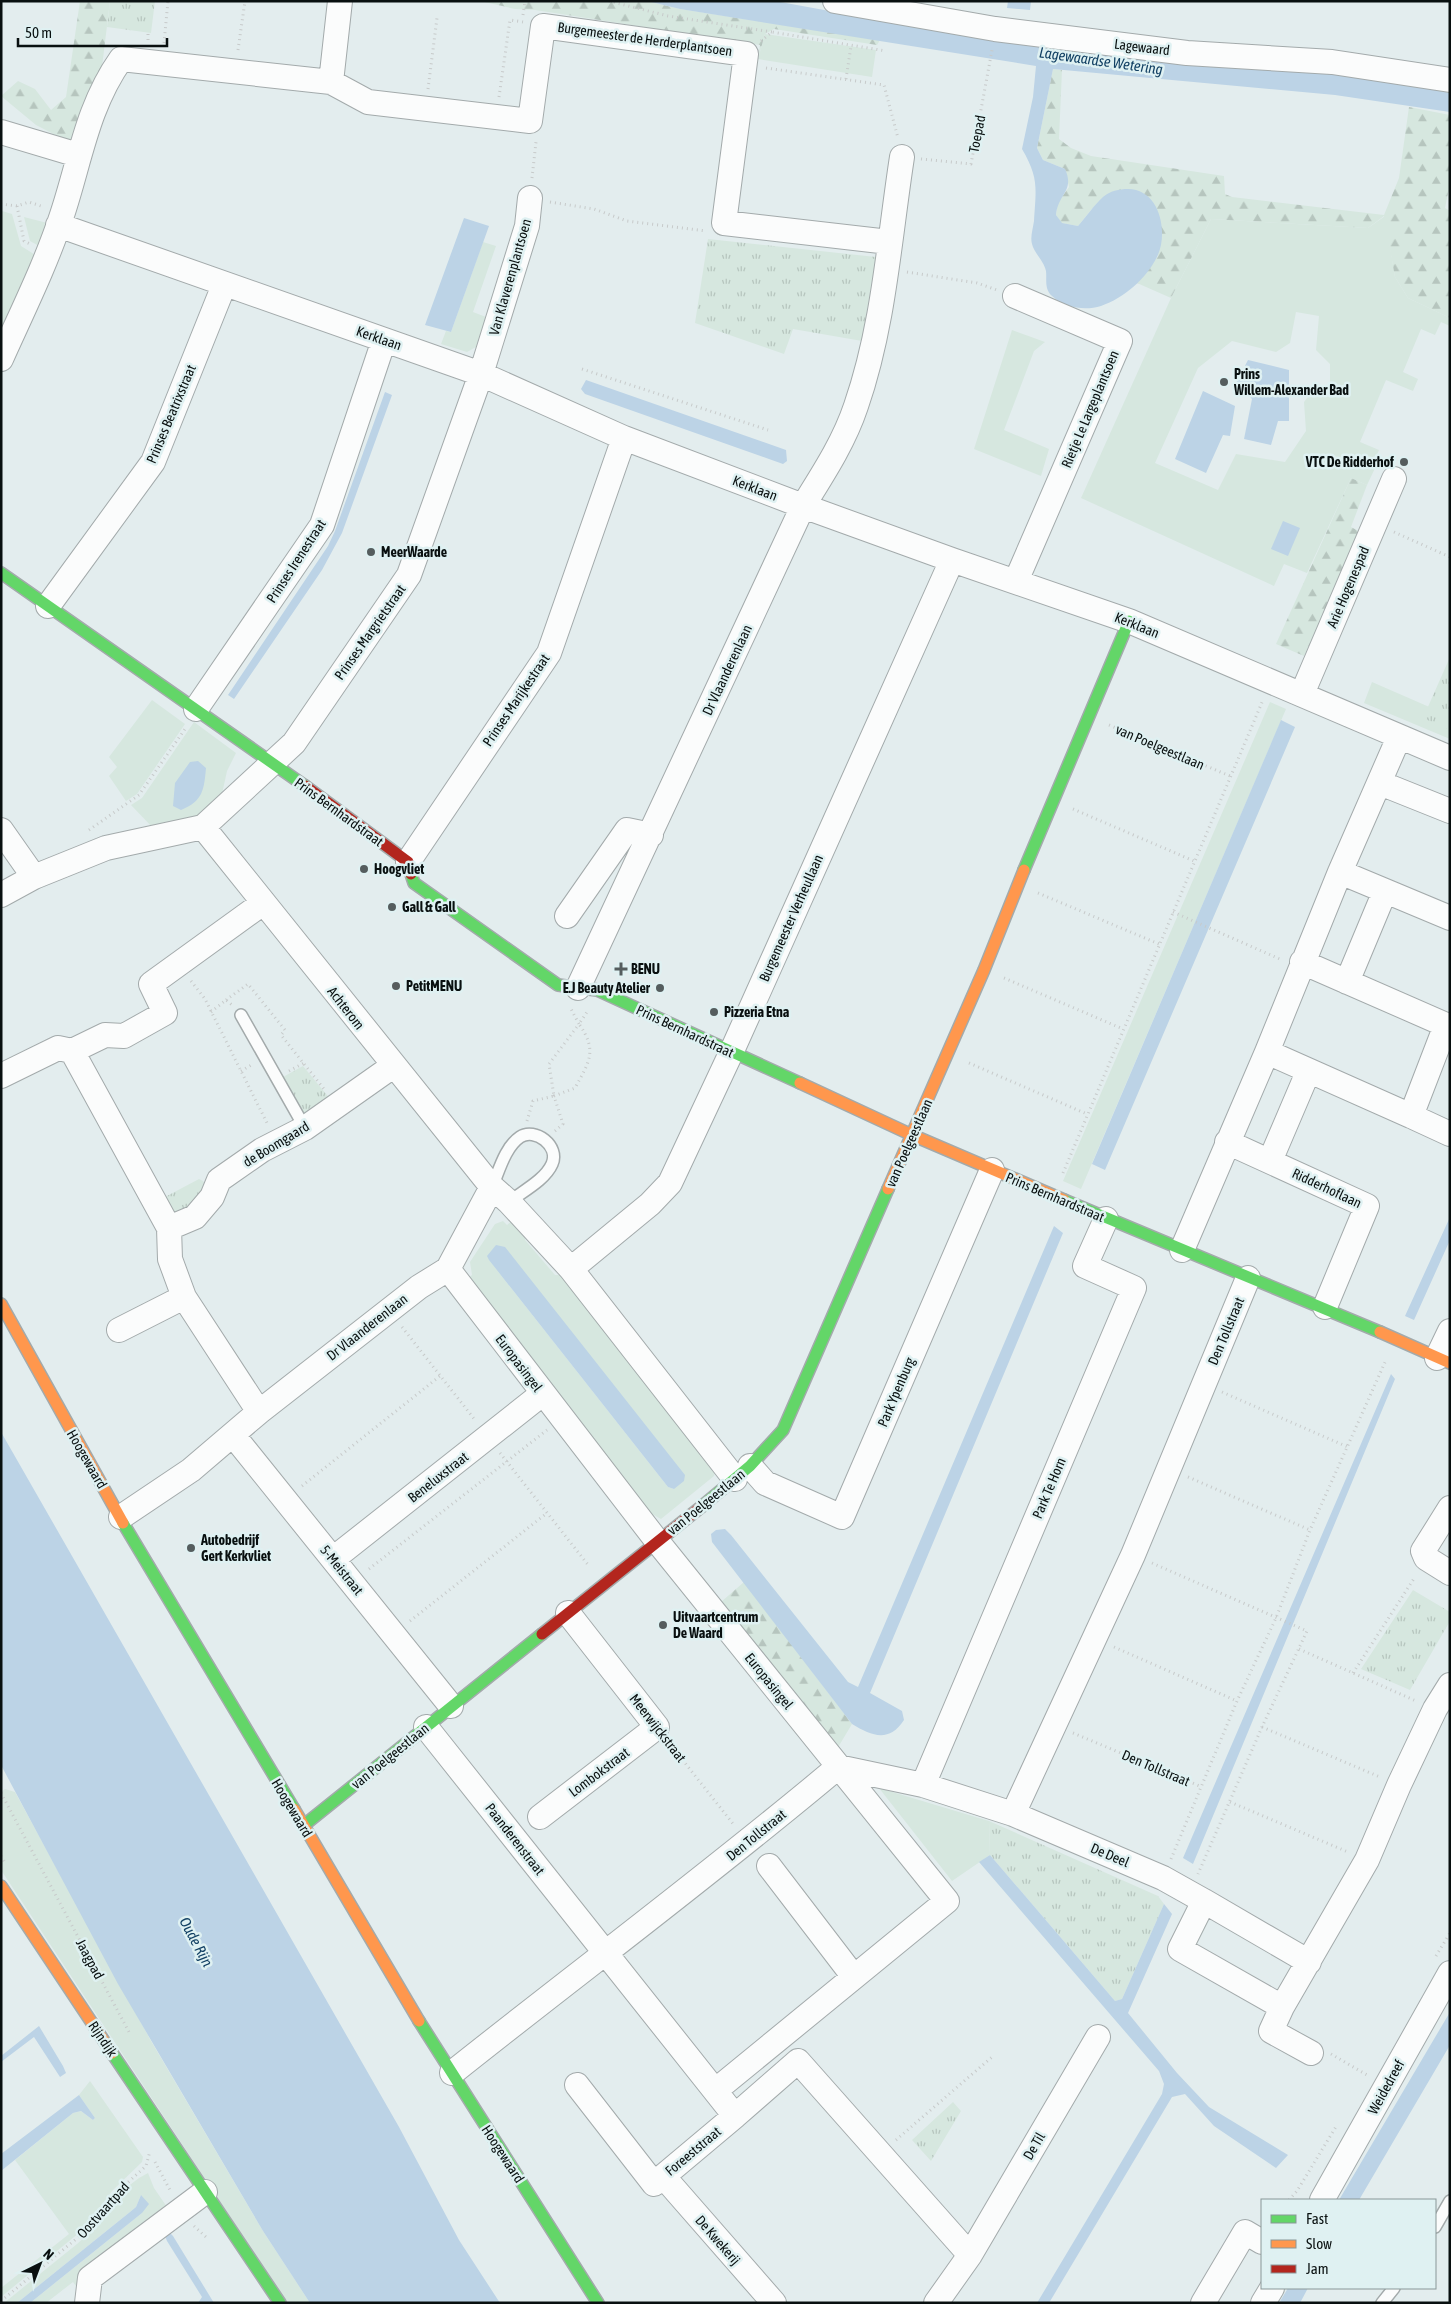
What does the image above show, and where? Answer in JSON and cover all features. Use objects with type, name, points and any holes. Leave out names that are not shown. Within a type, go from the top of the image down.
[{"type":"street","points":[[331,82],[340,1]]},
{"type":"street","name":"Lagewaard","points":[[835,1],[1005,30],[1187,53],[1332,62],[1450,80]]},
{"type":"street","name":"Burgemeester de Herderplantsoen","points":[[530,121],[533,24],[746,59]]},
{"type":"street","points":[[1,359],[60,219],[78,155],[104,83],[121,59],[331,82],[368,102],[530,121]]},
{"type":"street","points":[[746,59],[724,223],[889,242]]},
{"type":"street","points":[[1,132],[78,155]]},
{"type":"street","name":"Dr Vlaanderenlaan","points":[[578,988],[803,506],[833,457],[856,407],[878,329],[902,157]]},
{"type":"street","name":"Van Klaverenplantsoen","points":[[482,374],[527,226],[530,198]]},
{"type":"street","name":"Kerklaan","points":[[60,219],[224,285],[482,374],[624,438],[803,506],[952,560],[1129,620],[1450,758]]},
{"type":"street","name":"Prinses Beatrixstraat","points":[[48,606],[153,462],[224,285]]},
{"type":"street","name":"Rietje Le Largeplantsoen","points":[[1015,296],[1120,341],[1016,581]]},
{"type":"street","name":"Prinses Irenestraat","points":[[197,710],[322,525],[384,340]]},
{"type":"street","name":"Prinses Margrietstraat","points":[[203,827],[294,743],[409,575],[482,374]]},
{"type":"street","name":"Prinses Marijkestraat","points":[[408,862],[549,653],[624,438]]},
{"type":"street","name":"Arie Hogenespad","points":[[1302,694],[1394,479]]},
{"type":"street","name":"Burgemeester Verheullaan","points":[[571,1269],[650,1204],[670,1183],[731,1053],[952,560]]},
{"type":"street","name":"Prins Bernhardstraat","points":[[1,573],[274,763],[408,862],[414,883],[578,988],[731,1053],[912,1135],[1106,1219],[1248,1278],[1325,1307],[1444,1360]]},
{"type":"street","name":"van Poelgeestlaan","points":[[303,1826],[743,1473],[783,1430],[984,970],[1017,885],[1129,620]]},
{"type":"street","points":[[1182,1250],[1267,1052],[1340,872],[1399,737]]},
{"type":"street","points":[[1380,783],[1450,811]]},
{"type":"street","points":[[1,895],[34,877],[106,848],[203,827]]},
{"type":"street","name":"Achterom","points":[[203,827],[392,1066],[500,1194]]},
{"type":"street","points":[[1,830],[34,877]]},
{"type":"street","points":[[567,916],[627,830],[651,835]]},
{"type":"street","points":[[1340,872],[1450,918]]},
{"type":"street","points":[[1347,982],[1385,891]]},
{"type":"street","points":[[1,1076],[58,1048],[72,1051],[105,1035],[124,1036],[165,1012],[151,984],[263,903]]},
{"type":"street","points":[[1301,965],[1347,982],[1446,1025],[1411,1116]]},
{"type":"street","points":[[72,1051],[169,1228],[170,1259],[184,1297],[259,1412]]},
{"type":"street","points":[[1267,1052],[1450,1134]]},
{"type":"street","name":"de Boomgaard","points":[[169,1228],[195,1217],[212,1197],[219,1180],[276,1143],[305,1128],[392,1066]]},
{"type":"street","points":[[1270,1161],[1308,1072]]},
{"type":"street","name":"Ridderhoflaan","points":[[1227,1142],[1367,1206],[1325,1307]]},
{"type":"street","name":"Park Ypenburg","points":[[743,1473],[842,1516],[992,1170]]},
{"type":"street","points":[[500,1194],[571,1269],[743,1473]]},
{"type":"street","name":"Dr Vlaanderenlaan","points":[[121,1517],[191,1470],[259,1412],[419,1287],[448,1269],[500,1194]]},
{"type":"street","name":"Park Te Horn","points":[[923,1785],[1134,1288],[1085,1266],[1106,1219]]},
{"type":"street","name":"Europasingel","points":[[448,1269],[561,1419],[657,1541],[947,1901],[854,1977]]},
{"type":"street","name":"Den Tollstraat","points":[[1013,1814],[1133,1554],[1248,1278]]},
{"type":"street","points":[[119,1330],[184,1297]]},
{"type":"street","name":"Hoogewaard","points":[[1,1304],[100,1483],[303,1826],[452,2073],[598,2303]]},
{"type":"street","points":[[1444,1360],[1450,1331]]},
{"type":"street","name":"Beneluxstraat","points":[[333,1559],[542,1394]]},
{"type":"street","name":"5-Meistraat","points":[[233,1434],[451,1706]]},
{"type":"street","points":[[1450,1508],[1423,1551],[1426,1558],[1450,1573]]},
{"type":"street","name":"Meerwijckstraat","points":[[568,1613],[658,1727]]},
{"type":"street","points":[[1311,2053],[1271,2031],[1282,2007],[1367,1860],[1399,1785],[1435,1709],[1450,1685]]},
{"type":"street","name":"Paanderenstraat","points":[[426,1727],[604,1952]]},
{"type":"street","name":"Lombokstraat","points":[[540,1817],[658,1727]]},
{"type":"street","points":[[838,1767],[923,1785],[1013,1814]]},
{"type":"street","name":"Den Tollstraat","points":[[452,2073],[604,1952],[748,1843],[838,1767]]},
{"type":"street","name":"De Deel","points":[[1013,1814],[1163,1878],[1309,1962]]},
{"type":"street","points":[[716,2090],[854,1977],[769,1866]]},
{"type":"street","name":"Rijndijk","points":[[1,1886],[280,2303]]},
{"type":"street","points":[[1197,1896],[1180,1949],[1282,2007]]},
{"type":"street","points":[[604,1952],[735,2116],[798,2061],[970,2255]]},
{"type":"street","name":"Weidedreef","points":[[1323,2199],[1450,1973]]},
{"type":"street","name":"De Til","points":[[936,2303],[970,2255],[1098,2037]]},
{"type":"street","name":"Foreeststraat","points":[[577,2085],[654,2184],[735,2116]]},
{"type":"street","name":"De Kwekerij","points":[[663,2176],[774,2303]]},
{"type":"street","points":[[87,2303],[90,2278],[204,2192]]},
{"type":"street","points":[[1204,2303],[1245,2232],[1261,2241]]},
{"type":"street","points":[[1263,2303],[1271,2289]]},
{"type":"lane","points":[[241,1014],[305,1128]]},
{"type":"lane","points":[[500,1194],[547,1172],[554,1162],[553,1149],[546,1141],[536,1135],[522,1136]]},
{"type":"lane","name":"Dr Vlaanderenlaan","points":[[500,1194],[511,1145],[522,1136]]},
{"type":"lane","points":[[1436,2225],[1450,2201]]},
{"type":"lane","points":[[1382,2303],[1393,2289]]},
{"type":"path","points":[[162,62],[168,1]]},
{"type":"path","points":[[236,71],[245,1]]},
{"type":"path","points":[[496,117],[510,20],[533,24],[525,1]]},
{"type":"path","points":[[610,1],[668,16],[886,51]]},
{"type":"path","points":[[426,109],[437,18]]},
{"type":"path","points":[[746,59],[772,32]]},
{"type":"path","points":[[846,80],[851,46]]},
{"type":"path","name":"Burgemeester de Herderplantsoen","points":[[746,59],[846,80],[884,85],[902,157]]},
{"type":"path","name":"Toepad","points":[[902,157],[971,164],[990,66]]},
{"type":"path","points":[[530,121],[538,130],[530,198],[594,209],[627,221],[713,232],[724,223]]},
{"type":"path","points":[[1,204],[17,206],[29,202],[60,219]]},
{"type":"path","points":[[17,206],[24,241],[46,254]]},
{"type":"path","points":[[887,268],[977,283],[1015,296]]},
{"type":"path","points":[[582,369],[768,430]]},
{"type":"path","points":[[1375,524],[1450,557]]},
{"type":"path","points":[[1053,1195],[1271,682]]},
{"type":"path","points":[[84,833],[139,795],[197,710]]},
{"type":"path","name":"van Poelgeestlaan","points":[[1089,717],[1230,776]]},
{"type":"path","points":[[1054,800],[1194,861]]},
{"type":"path","points":[[1017,885],[1159,944]]},
{"type":"path","points":[[1173,912],[1217,932],[1301,965]]},
{"type":"path","points":[[178,964],[205,999],[276,1143]]},
{"type":"path","points":[[984,970],[1123,1029]]},
{"type":"path","points":[[226,1000],[248,984],[286,1030],[281,1035],[337,1106]]},
{"type":"path","points":[[522,1136],[533,1101],[575,1088],[591,1059],[588,1038],[579,1024],[578,988]]},
{"type":"path","points":[[546,1141],[563,1124],[554,1096],[549,1064],[586,1012],[598,1004],[578,988]]},
{"type":"path","points":[[947,1054],[1087,1114]]},
{"type":"path","points":[[1163,1878],[1237,1701],[1276,1618],[1310,1530],[1395,1338]]},
{"type":"path","points":[[286,1498],[440,1376]]},
{"type":"path","points":[[1203,1384],[1348,1447]]},
{"type":"path","points":[[352,1582],[561,1419]]},
{"type":"path","points":[[1169,1469],[1310,1530]]},
{"type":"path","points":[[394,1634],[547,1513]]},
{"type":"path","points":[[1133,1554],[1307,1630],[1230,1802],[1197,1896]]},
{"type":"path","points":[[1353,1673],[1426,1558]]},
{"type":"path","points":[[1095,1639],[1237,1701]]},
{"type":"path","points":[[1299,1650],[1435,1709]]},
{"type":"path","name":"Den Tollstraat","points":[[1054,1725],[1202,1787]]},
{"type":"path","name":"Meerwijckstraat","points":[[658,1727],[748,1843]]},
{"type":"path","points":[[1262,1727],[1399,1785]]},
{"type":"path","name":"Jaagpad","points":[[1,1793],[133,2039]]},
{"type":"path","points":[[1230,1802],[1367,1860]]},
{"type":"path","points":[[1311,2053],[1318,2046],[1367,2075]]},
{"type":"path","points":[[880,2154],[992,2057]]},
{"type":"path","name":"Oostvaartpad","points":[[1,2301],[87,2230],[115,2194],[146,2166],[150,2151],[180,2209]]},
{"type":"path","points":[[180,2209],[196,2228],[210,2240]]},
{"type":"green space","points":[[80,1],[110,1],[102,67],[71,143],[36,125],[1,96],[18,81],[35,89],[51,110],[66,97]]},
{"type":"green space","points":[[110,1],[155,1],[151,33],[107,27]]},
{"type":"green space","points":[[480,1],[647,1],[680,9],[880,40],[877,45],[774,29],[765,34],[758,59],[760,45],[535,10],[515,9]]},
{"type":"green space","points":[[765,34],[876,50],[872,77],[758,59]]},
{"type":"green space","points":[[1053,69],[1062,70],[1059,139],[1071,148],[1091,156],[1224,176],[1225,194],[1232,197],[1384,215],[1399,178],[1409,107],[1450,115],[1450,184],[1445,208],[1450,211],[1450,318],[1408,298],[1395,277],[1384,216],[1368,228],[1211,219],[1171,298],[1137,283],[1158,256],[1146,196],[1134,191],[1115,191],[1099,201],[1078,226],[1061,223],[1056,215],[1057,204],[1069,187],[1065,169],[1043,160],[1037,148]]},
{"type":"green space","points":[[2,211],[12,214],[21,246],[37,256],[1,346]]},
{"type":"green space","points":[[1385,216],[1395,277],[1408,298],[1450,318],[1450,326],[1441,322],[1435,335],[1421,329],[1403,372],[1418,379],[1413,391],[1386,380],[1360,442],[1379,450],[1373,463],[1377,464],[1367,485],[1351,478],[1307,573],[1284,564],[1274,586],[1081,498],[1171,298],[1211,219],[1368,228]],"holes":[[[1296,312],[1319,316],[1316,350],[1330,364],[1330,383],[1320,395],[1310,394],[1304,402],[1306,431],[1285,462],[1236,454],[1218,490],[1155,463],[1198,368],[1232,341],[1276,352],[1290,343]]]},
{"type":"green space","points":[[24,217],[51,224],[41,247],[30,241]]},
{"type":"green space","points":[[708,239],[876,257],[862,341],[793,329],[784,354],[695,323]]},
{"type":"green space","points":[[483,242],[496,246],[473,312],[486,317],[476,347],[467,352],[441,344],[446,331],[451,332]]},
{"type":"green space","points":[[1012,330],[1045,342],[1034,351],[1004,430],[1049,449],[1041,476],[974,449]]},
{"type":"green space","points":[[1351,478],[1367,485],[1351,527],[1362,533],[1304,656],[1276,644]]},
{"type":"green space","points":[[1450,657],[1450,730],[1423,718]]},
{"type":"green space","points":[[1372,682],[1450,716],[1450,739],[1364,703]]},
{"type":"green space","points":[[152,700],[185,724],[137,794],[126,801],[109,776],[117,767],[109,757]]},
{"type":"green space","points":[[1270,702],[1286,709],[1081,1189],[1063,1181]]},
{"type":"green space","points":[[194,722],[236,753],[227,771],[222,794],[198,817],[154,829],[131,805],[142,798]]},
{"type":"green space","points":[[303,1066],[331,1100],[306,1118],[283,1077]]},
{"type":"green space","points":[[199,1179],[205,1184],[184,1221],[173,1210],[165,1197]]},
{"type":"green space","points":[[514,1219],[525,1232],[525,1240],[555,1275],[563,1275],[715,1470],[714,1476],[661,1519],[652,1514],[467,1279],[472,1275],[470,1262],[495,1224],[503,1221],[507,1225]],"holes":[[[489,1260],[674,1489],[668,1487]]]},
{"type":"green space","points":[[744,1582],[852,1724],[837,1749],[721,1602]]},
{"type":"green space","points":[[1413,1590],[1450,1612],[1450,1621],[1410,1690],[1361,1669]]},
{"type":"green space","points":[[879,1788],[989,1821],[990,1855],[952,1881]]},
{"type":"green space","points":[[5,1789],[15,1792],[151,2041],[263,2231],[310,2303],[287,2303],[1,1870],[1,1792]]},
{"type":"green space","points":[[989,1821],[1158,1896],[1164,1904],[1122,1999],[1115,2001],[990,1855]]},
{"type":"green space","points":[[90,2081],[143,2157],[142,2162],[112,2191],[85,2228],[1,2297],[1,2288],[69,2234],[15,2160],[73,2113],[81,2111],[93,2120],[95,2118],[79,2095]]},
{"type":"green space","points":[[953,2102],[961,2111],[931,2161],[912,2140]]},
{"type":"green space","points":[[148,2173],[154,2188],[167,2207],[79,2290],[73,2282],[46,2303],[30,2303],[142,2213],[141,2195],[136,2207],[17,2303],[4,2303],[77,2244],[90,2232],[122,2191]]},
{"type":"water","name":"Lagewaardse Wetering","points":[[647,1],[775,1],[895,23],[1382,78],[1450,93],[1450,112],[1335,95],[1053,69],[1037,148],[1043,160],[1065,169],[1068,176],[1067,188],[1057,208],[1056,215],[1062,223],[1078,226],[1106,195],[1121,189],[1128,189],[1139,191],[1148,196],[1159,214],[1162,225],[1161,247],[1157,257],[1141,280],[1126,293],[1110,303],[1082,308],[1069,306],[1057,300],[1049,293],[1045,267],[1031,242],[1036,191],[1034,176],[1022,149],[1033,97],[1036,66],[680,9]]},
{"type":"water","points":[[1008,1],[1031,1],[1030,10],[1007,8]]},
{"type":"water","points":[[464,218],[489,226],[451,332],[425,325]]},
{"type":"water","points":[[1248,360],[1289,370],[1289,421],[1278,421],[1271,445],[1244,439],[1252,399],[1236,383]]},
{"type":"water","points":[[586,380],[786,450],[787,461],[783,464],[585,394],[581,389]]},
{"type":"water","points":[[1203,391],[1235,406],[1230,436],[1223,435],[1206,473],[1175,459]]},
{"type":"water","points":[[385,392],[392,395],[342,533],[322,570],[234,699],[228,695],[328,546]]},
{"type":"water","points":[[1283,521],[1300,528],[1288,556],[1271,549]]},
{"type":"water","points":[[1281,720],[1295,727],[1105,1170],[1092,1164]]},
{"type":"water","points":[[198,761],[206,768],[203,789],[194,803],[181,810],[173,806],[175,783],[190,762]]},
{"type":"water","points":[[1450,1217],[1450,1240],[1414,1320],[1405,1316]]},
{"type":"water","points":[[1054,1226],[1063,1233],[870,1693],[902,1711],[904,1720],[892,1732],[886,1735],[866,1732],[852,1724],[712,1542],[711,1534],[716,1530],[725,1529],[731,1535],[848,1682],[858,1687]]},
{"type":"water","points":[[496,1245],[505,1247],[685,1475],[684,1481],[674,1489],[668,1487],[489,1260],[487,1256]]},
{"type":"water","points":[[1391,1374],[1395,1379],[1193,1864],[1183,1858]]},
{"type":"water","name":"Oude Rijn","points":[[1,1432],[399,2127],[459,2240],[500,2303],[310,2303],[263,2231],[118,1984],[1,1765]]},
{"type":"water","points":[[990,1855],[1115,2001],[1122,1999],[1164,1904],[1172,1914],[1128,2013],[1177,2073],[1209,2107],[1288,2155],[1276,2168],[1214,2126],[1185,2094],[1172,2097],[1049,2303],[1037,2303],[1162,2094],[1164,2084],[1159,2071],[979,1862]]},
{"type":"water","points":[[1450,2012],[1450,2045],[1360,2199],[1340,2199]]},
{"type":"water","points":[[39,2026],[66,2073],[60,2077],[34,2037],[1,2062],[1,2056]]},
{"type":"water","points":[[79,2095],[95,2118],[93,2120],[81,2111],[73,2113],[1,2171],[1,2154]]},
{"type":"water","points":[[141,2195],[149,2204],[142,2213],[30,2303],[17,2303],[136,2207]]},
{"type":"water","points":[[169,2232],[214,2303],[198,2303],[202,2297],[167,2241],[165,2236]]},
{"type":"water","points":[[1287,2289],[1307,2289],[1300,2303],[1279,2303]]},
{"type":"traffic: fast","points":[[1,573],[305,786]]},
{"type":"traffic: fast","points":[[1024,870],[1129,621]]},
{"type":"traffic: fast","points":[[411,874],[414,883],[558,985],[597,990],[800,1083]]},
{"type":"traffic: fast","points":[[701,1507],[750,1466],[783,1430],[888,1189]]},
{"type":"traffic: fast","points":[[1064,1200],[1380,1332]]},
{"type":"traffic: fast","points":[[123,1523],[294,1809]]},
{"type":"traffic: fast","points":[[303,1826],[542,1634]]},
{"type":"traffic: fast","points":[[419,2021],[598,2303]]},
{"type":"traffic: fast","points":[[112,2053],[280,2303]]},
{"type":"traffic: slow","points":[[888,1189],[984,970],[1024,870]]},
{"type":"traffic: slow","points":[[800,1083],[912,1135],[1064,1200]]},
{"type":"traffic: slow","points":[[1,1304],[123,1523]]},
{"type":"traffic: slow","points":[[1380,1332],[1450,1363]]},
{"type":"traffic: slow","points":[[294,1809],[419,2021]]},
{"type":"traffic: slow","points":[[1,1886],[112,2053]]},
{"type":"traffic: jam","points":[[305,786],[408,862],[411,874]]},
{"type":"traffic: jam","points":[[542,1634],[701,1507]]},
{"type":"place","name":"Prins Willem-Alexander Bad","points":[[1224,382]]},
{"type":"place","name":"VTC De Ridderhof","points":[[1404,462]]},
{"type":"place","name":"MeerWaarde","points":[[371,552]]},
{"type":"place","name":"Hoogvliet","points":[[364,869]]},
{"type":"place","name":"Gall & Gall","points":[[392,907]]},
{"type":"place","name":"BENU","points":[[621,969]]},
{"type":"place","name":"PetitMENU","points":[[396,986]]},
{"type":"place","name":"E.J Beauty Atelier","points":[[660,988]]},
{"type":"place","name":"Pizzeria Etna","points":[[714,1012]]},
{"type":"place","name":"Autobedrijf Gert Kerkvliet","points":[[191,1548]]},
{"type":"place","name":"Uitvaartcentrum De Waard","points":[[663,1625]]}]
